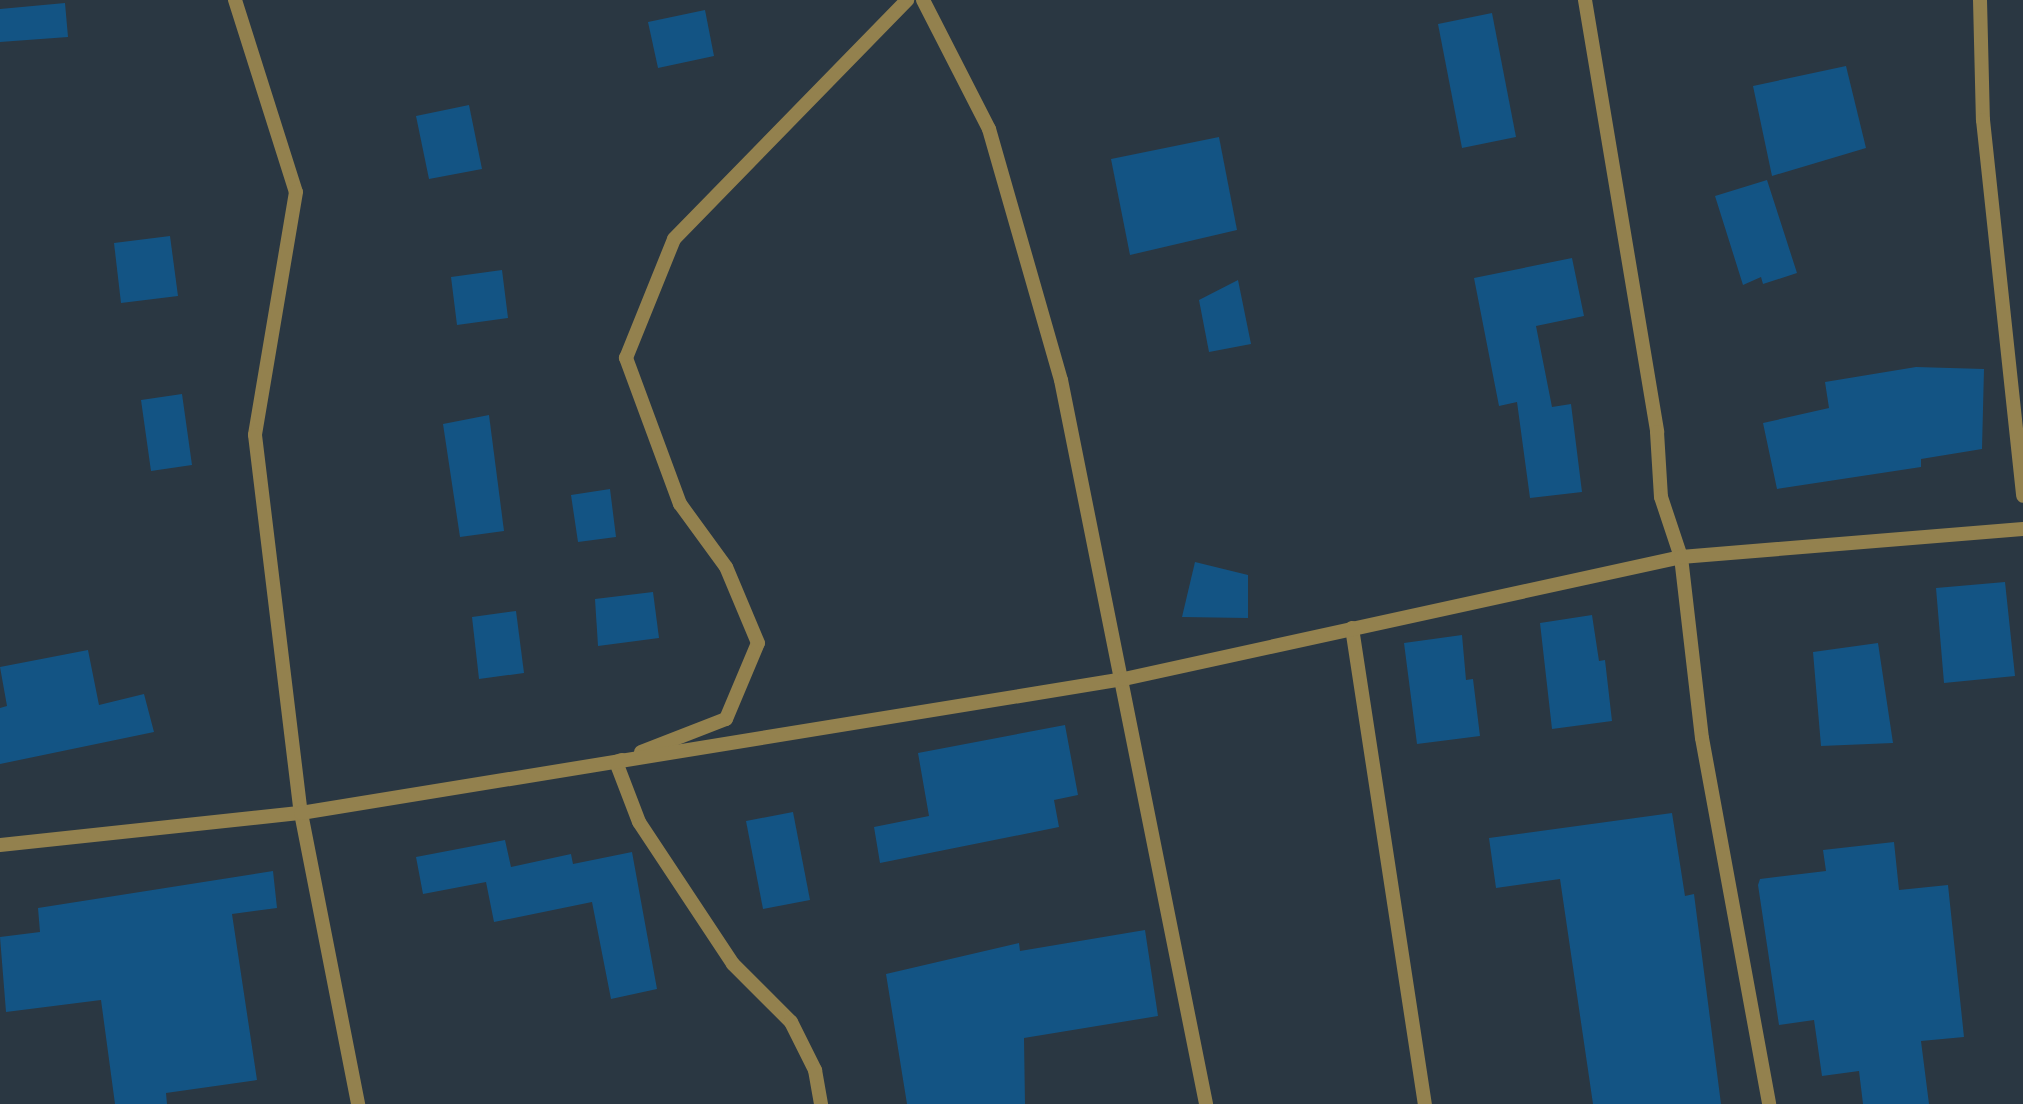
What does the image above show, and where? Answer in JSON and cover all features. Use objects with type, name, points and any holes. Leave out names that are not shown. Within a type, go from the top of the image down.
[{"type":"street","points":[[235,0],[296,192],[255,435],[301,813],[358,1104]]},
{"type":"street","points":[[616,762],[726,719],[758,643],[726,567],[680,504],[626,358],[674,239],[907,0]]},
{"type":"street","points":[[923,0],[989,129],[1061,380],[1124,679],[1206,1104]]},
{"type":"street","points":[[1584,0],[1657,432],[1661,497],[1681,557],[1702,738],[1769,1104]]},
{"type":"street","points":[[1980,0],[1983,120],[2023,495]]},
{"type":"street","points":[[0,845],[301,813],[1124,679],[1681,557],[2023,529]]},
{"type":"street","points":[[1352,628],[1425,1104]]},
{"type":"street","points":[[616,762],[639,822],[680,888],[733,964],[791,1022],[815,1070],[821,1104]]},
{"type":"building","points":[[65,3],[68,37],[0,42],[0,9]]},
{"type":"building","points":[[705,10],[714,56],[658,68],[648,22]]},
{"type":"building","points":[[1492,13],[1516,137],[1462,148],[1438,24]]},
{"type":"building","points":[[1846,66],[1866,148],[1772,176],[1753,86]]},
{"type":"building","points":[[469,105],[482,169],[429,179],[416,116]]},
{"type":"building","points":[[1219,137],[1237,230],[1130,255],[1111,159]]},
{"type":"building","points":[[1767,180],[1797,273],[1763,284],[1761,277],[1743,285],[1715,196]]},
{"type":"building","points":[[170,236],[178,296],[121,303],[114,243]]},
{"type":"building","points":[[1572,258],[1584,316],[1536,326],[1552,407],[1571,404],[1582,492],[1530,498],[1517,402],[1499,406],[1474,278]]},
{"type":"building","points":[[502,270],[508,318],[457,325],[451,277]]},
{"type":"building","points":[[1238,280],[1251,344],[1209,352],[1199,300]]},
{"type":"building","points":[[1916,367],[1984,369],[1982,449],[1921,459],[1921,467],[1777,489],[1763,423],[1829,408],[1825,382]]},
{"type":"building","points":[[182,394],[192,465],[151,471],[141,400]]},
{"type":"building","points":[[489,415],[504,531],[460,537],[443,424]]},
{"type":"building","points":[[610,489],[616,537],[578,542],[571,495]]},
{"type":"building","points":[[1195,562],[1248,575],[1248,618],[1182,617]]},
{"type":"building","points":[[2005,582],[2015,676],[1944,683],[1936,588]]},
{"type":"building","points":[[653,592],[659,638],[598,646],[595,599]]},
{"type":"building","points":[[516,611],[524,673],[479,679],[472,617]]},
{"type":"building","points":[[1592,615],[1599,661],[1605,660],[1612,721],[1552,729],[1540,623]]},
{"type":"building","points":[[1462,635],[1466,680],[1473,679],[1480,736],[1417,744],[1404,643]]},
{"type":"building","points":[[1878,643],[1893,743],[1821,746],[1813,652]]},
{"type":"building","points":[[88,650],[99,705],[144,694],[154,732],[0,764],[0,708],[7,706],[0,667]]},
{"type":"building","points":[[1065,725],[1078,795],[1054,800],[1059,827],[880,863],[874,827],[929,816],[918,753]]},
{"type":"building","points":[[793,812],[810,900],[763,909],[746,821]]},
{"type":"building","points":[[1672,813],[1685,896],[1694,894],[1721,1104],[1593,1104],[1560,879],[1496,888],[1489,838]]},
{"type":"building","points":[[505,840],[511,867],[571,854],[573,864],[632,852],[657,989],[611,999],[592,902],[494,922],[486,882],[423,894],[416,857]]},
{"type":"building","points":[[1894,842],[1899,890],[1948,885],[1964,1037],[1921,1041],[1929,1104],[1863,1104],[1859,1071],[1822,1076],[1814,1020],[1779,1025],[1758,885],[1760,879],[1826,871],[1823,850]]},
{"type":"building","points":[[273,871],[277,908],[232,914],[257,1080],[166,1093],[167,1104],[115,1104],[101,1000],[6,1012],[0,937],[40,932],[38,908]]},
{"type":"building","points":[[1145,930],[1158,1016],[1024,1038],[1025,1104],[907,1104],[886,974],[1019,943],[1020,951]]}]
